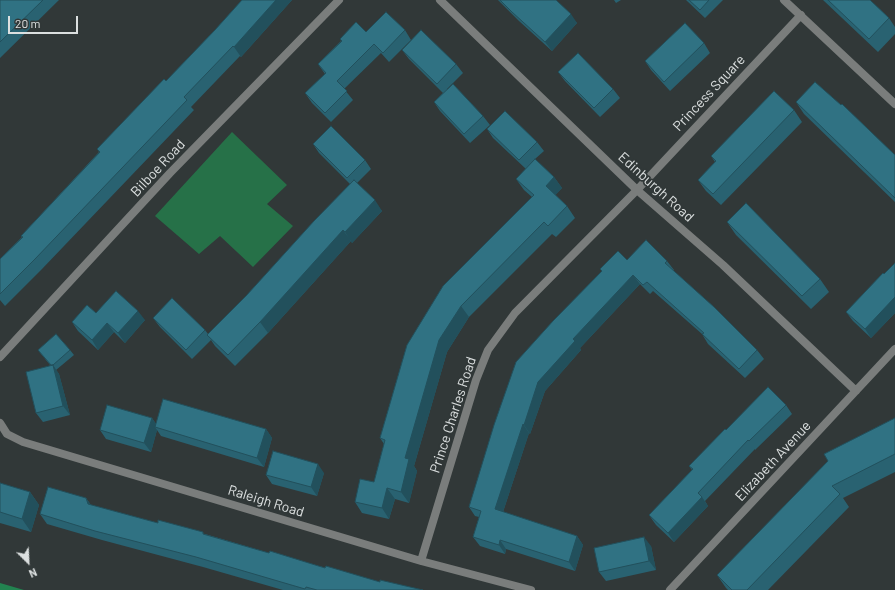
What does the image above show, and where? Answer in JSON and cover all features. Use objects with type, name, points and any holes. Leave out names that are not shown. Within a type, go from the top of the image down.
[{"type":"street","name":"Bilboe Road","points":[[0,357],[170,173],[339,0]]},
{"type":"street","name":"Edinburgh Road","points":[[440,0],[637,190],[723,265],[856,391]]},
{"type":"street","points":[[784,0],[895,104]]},
{"type":"street","name":"Princess Square","points":[[637,190],[801,15]]},
{"type":"street","name":"Prince Charles Road","points":[[420,560],[476,380],[488,350],[515,313],[637,190]]},
{"type":"street","name":"Elizabeth Avenue","points":[[670,590],[895,349]]},
{"type":"street","name":"Raleigh Road","points":[[0,424],[7,434],[23,442],[420,560],[531,590]]},
{"type":"green space","points":[[232,132],[287,185],[267,204],[293,226],[253,267],[220,236],[199,254],[155,216]]},
{"type":"green space","points":[[0,583],[24,590],[0,590]]},
{"type":"building","points":[[0,0],[43,0],[0,42]]},
{"type":"building","points":[[242,0],[276,0],[234,47],[233,46],[184,97],[187,100],[0,294],[0,259],[23,237],[21,236],[100,152],[97,149],[164,79],[166,81]]},
{"type":"building","points":[[500,0],[556,0],[571,14],[545,42]]},
{"type":"building","points":[[689,0],[709,0],[700,10]]},
{"type":"building","points":[[828,0],[870,0],[889,18],[869,39]]},
{"type":"building","points":[[386,12],[405,30],[383,53],[374,44],[337,81],[347,91],[325,113],[305,93],[326,73],[318,64],[342,41],[340,39],[356,22],[366,32]]},
{"type":"building","points":[[685,23],[704,43],[664,82],[645,61]]},
{"type":"building","points":[[421,30],[456,64],[437,84],[402,50]]},
{"type":"building","points":[[578,53],[613,89],[594,108],[558,72]]},
{"type":"building","points":[[815,82],[841,105],[842,104],[895,155],[895,198],[796,102]]},
{"type":"building","points":[[453,84],[483,116],[464,134],[434,102]]},
{"type":"building","points":[[774,91],[794,110],[713,194],[698,180],[716,161],[711,156]]},
{"type":"building","points":[[505,111],[537,142],[519,160],[487,129]]},
{"type":"building","points":[[331,126],[365,160],[347,178],[313,144]]},
{"type":"building","points":[[535,159],[554,177],[546,186],[567,206],[548,226],[544,222],[461,306],[439,340],[405,458],[409,459],[401,492],[387,488],[382,508],[355,502],[360,479],[374,482],[385,440],[380,438],[407,345],[443,286],[534,195],[516,179]]},
{"type":"building","points":[[354,180],[375,200],[345,232],[343,230],[260,322],[228,355],[207,335],[246,296],[314,221]]},
{"type":"building","points":[[746,203],[820,279],[802,296],[727,222]]},
{"type":"building","points":[[646,240],[667,261],[665,263],[714,307],[757,350],[739,369],[702,334],[704,333],[647,282],[643,285],[633,275],[573,339],[575,341],[538,382],[495,509],[577,536],[569,562],[500,540],[499,545],[473,537],[481,511],[469,507],[494,425],[516,362],[553,321],[602,271],[600,269],[618,251],[627,260]]},
{"type":"building","points":[[895,263],[895,297],[865,329],[846,312],[883,273],[884,274]]},
{"type":"building","points":[[116,291],[138,311],[118,333],[107,323],[92,340],[72,322],[87,305],[96,313]]},
{"type":"building","points":[[172,298],[205,330],[186,350],[153,318]]},
{"type":"building","points":[[56,334],[70,350],[53,365],[51,365],[38,350]]},
{"type":"building","points":[[53,365],[63,406],[36,413],[26,372]]},
{"type":"building","points":[[768,387],[786,405],[749,441],[748,440],[698,493],[702,497],[668,533],[649,515],[693,469],[689,466]]},
{"type":"building","points":[[163,399],[266,429],[257,458],[155,427]]},
{"type":"building","points":[[107,405],[152,418],[144,443],[100,430]]},
{"type":"building","points":[[895,418],[895,454],[832,486],[840,494],[747,590],[732,590],[717,575],[828,461],[824,454]]},
{"type":"building","points":[[273,451],[318,464],[311,487],[266,475]]},
{"type":"building","points":[[0,483],[30,492],[22,519],[0,512]]},
{"type":"building","points":[[48,487],[86,498],[88,504],[158,523],[158,520],[203,532],[203,534],[269,553],[270,551],[325,568],[326,566],[380,582],[380,580],[423,590],[317,590],[306,587],[305,589],[196,557],[95,531],[40,514]]},
{"type":"building","points":[[644,537],[649,561],[599,572],[594,548]]}]
